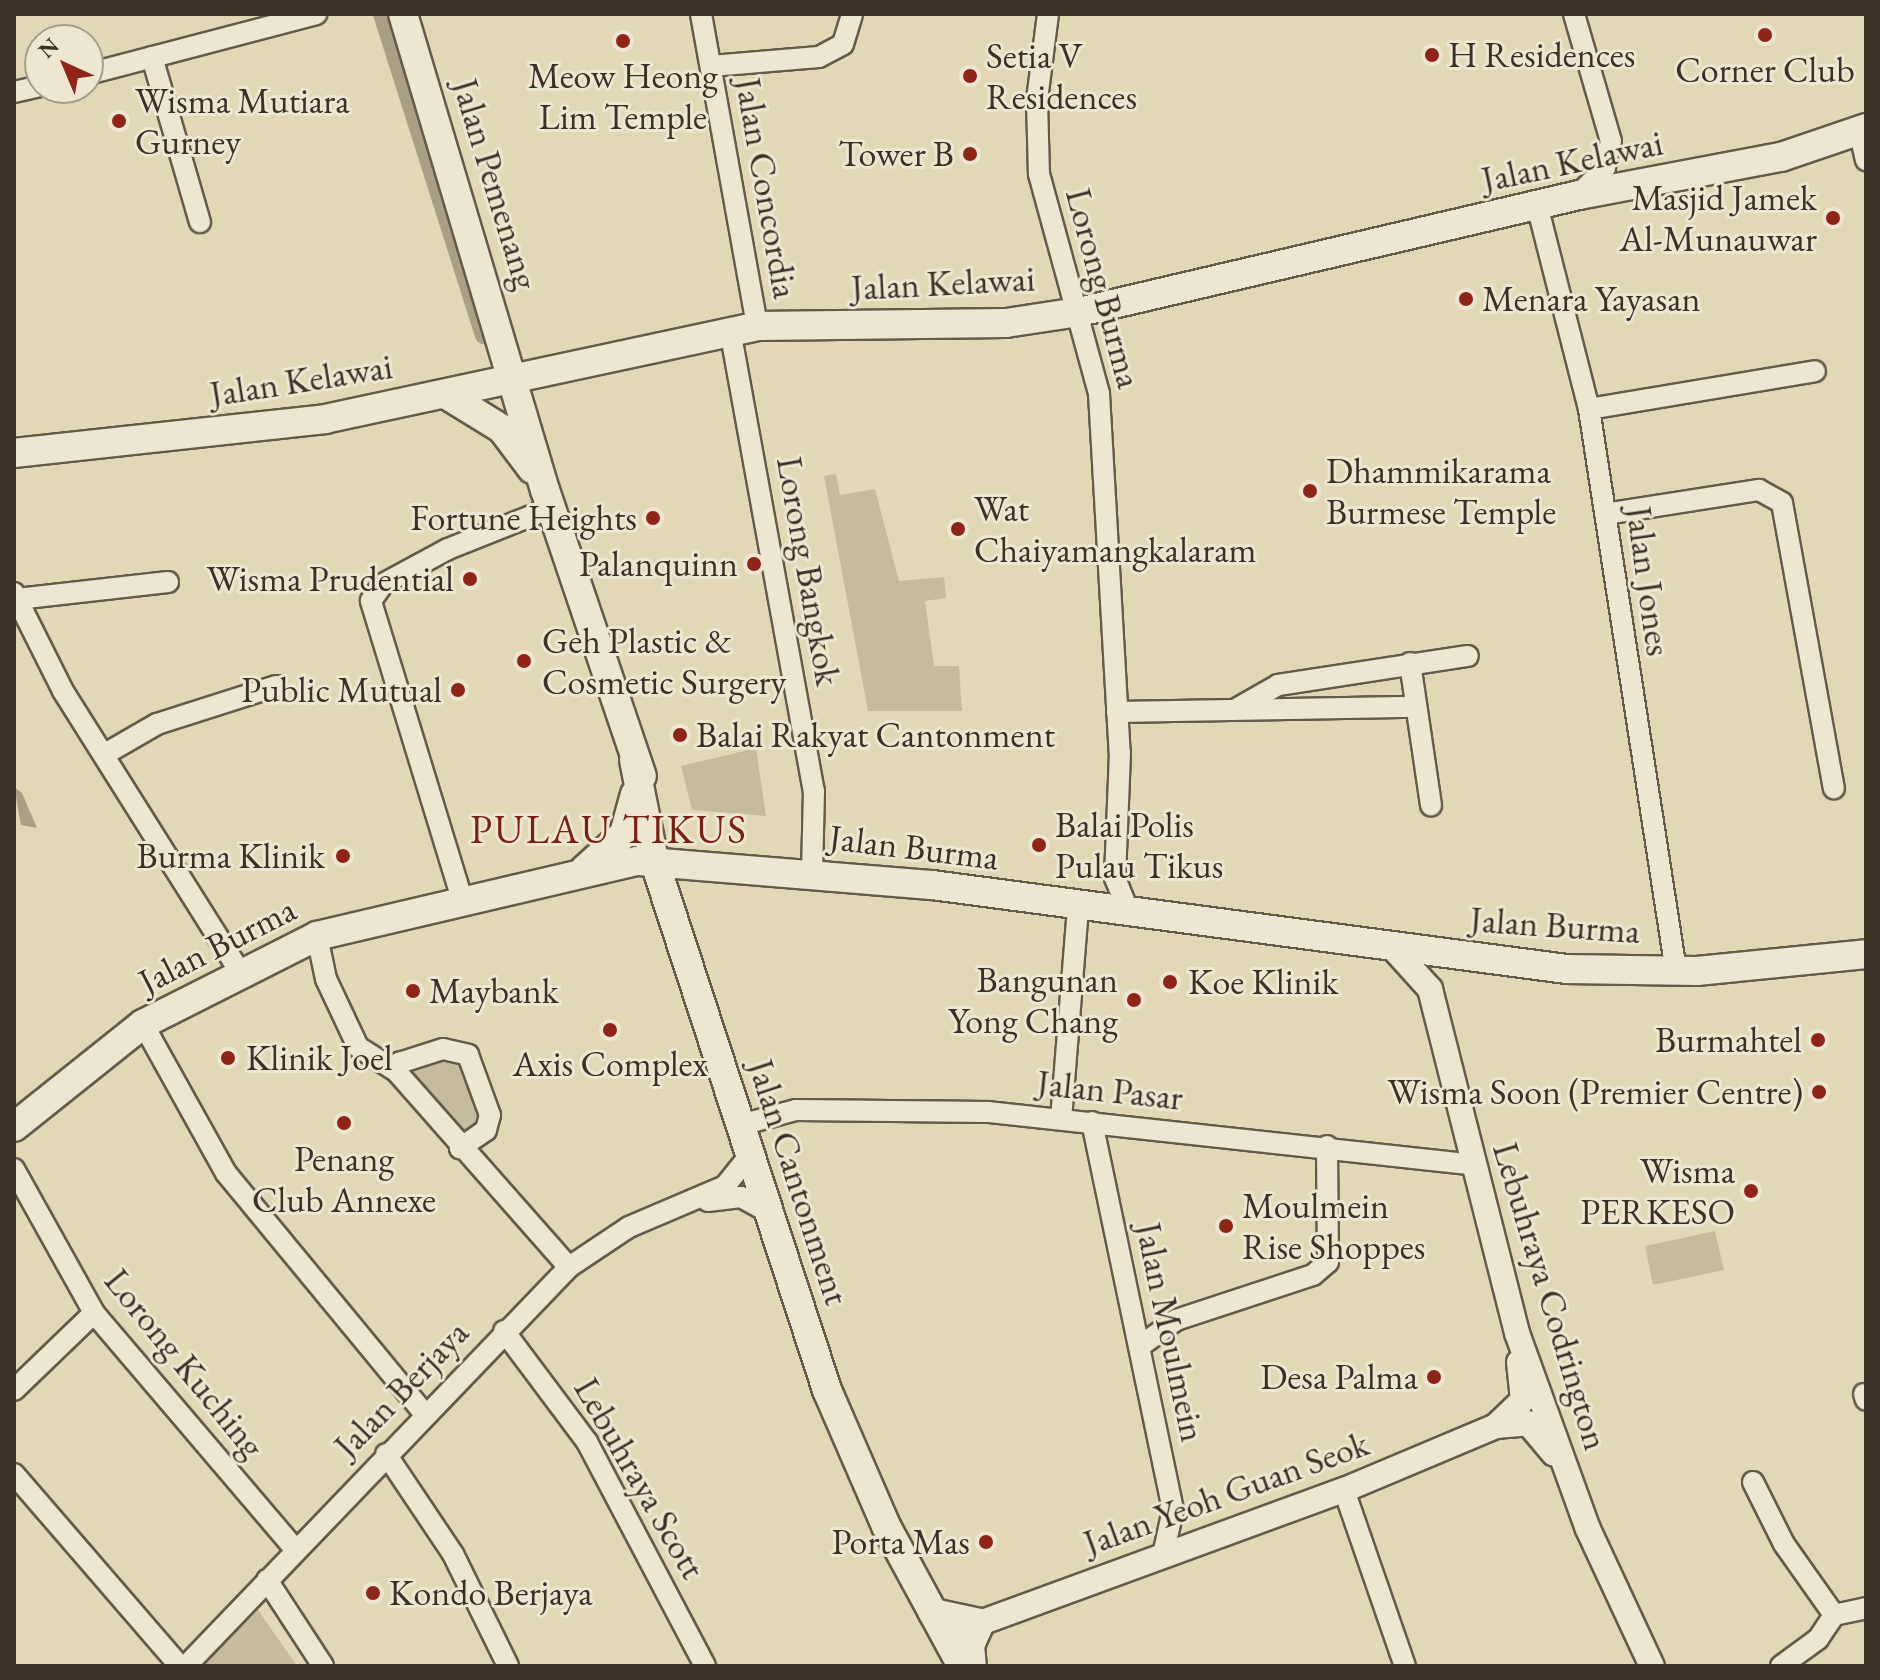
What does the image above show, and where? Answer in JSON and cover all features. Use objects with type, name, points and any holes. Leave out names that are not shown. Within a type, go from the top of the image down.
[{"type":"main road","name":"Jalan Pemenang","points":[[403,14],[515,378]]},
{"type":"main road","name":"Jalan Kelawai","points":[[14,453],[257,429],[447,395],[743,328],[1006,323],[1079,312],[1579,195],[1781,157],[1862,129]]},
{"type":"main road","name":"Jalan Cantonment","points":[[515,378],[548,499],[634,760],[667,839],[696,863]]},
{"type":"main road","points":[[447,395],[502,429],[548,499]]},
{"type":"main road","name":"Jalan Cantonment","points":[[634,760],[636,788],[654,860],[768,1212],[848,1444],[962,1666]]},
{"type":"main road","points":[[581,872],[624,834],[636,788]]},
{"type":"main road","name":"Jalan Burma","points":[[14,1127],[143,1024],[239,970],[317,936],[581,872],[654,860],[812,873],[1567,969],[1676,971],[1866,954]]},
{"type":"main road","points":[[933,1613],[980,1623],[970,1645],[972,1666]]},
{"type":"street","points":[[104,70],[316,14]]},
{"type":"street","name":"Jalan Concordia","points":[[701,14],[711,66],[743,328]]},
{"type":"street","points":[[711,66],[819,57],[843,44],[852,14]]},
{"type":"street","name":"Lorong Burma","points":[[1048,14],[1037,100],[1039,174],[1099,394],[1117,712],[1115,878],[1129,913]]},
{"type":"street","points":[[1574,14],[1611,141],[1605,168],[1579,195]]},
{"type":"street","points":[[152,57],[200,222]]},
{"type":"street","points":[[1862,129],[1866,160]]},
{"type":"street","name":"Jalan Jones","points":[[1537,205],[1589,409],[1676,971]]},
{"type":"street","name":"Lorong Bangkok","points":[[743,328],[814,791],[812,873]]},
{"type":"street","points":[[1589,409],[1815,371]]},
{"type":"street","points":[[1605,514],[1759,490],[1782,503],[1834,788]]},
{"type":"street","points":[[462,899],[372,615],[371,601],[383,584],[548,499]]},
{"type":"street","points":[[168,582],[16,596],[105,754],[239,970]]},
{"type":"street","points":[[1238,708],[1278,685],[1468,656]]},
{"type":"street","points":[[1410,663],[1431,805]]},
{"type":"street","points":[[105,754],[157,724],[276,686]]},
{"type":"street","points":[[1117,712],[1416,707]]},
{"type":"street","points":[[1061,1119],[1078,906]]},
{"type":"street","points":[[317,936],[326,979],[358,1047],[396,1071],[460,1148],[569,1267]]},
{"type":"street","name":"Lebuhraya Codrington","points":[[1393,948],[1430,989],[1472,1165],[1517,1333],[1561,1462],[1652,1666]]},
{"type":"street","points":[[143,1024],[233,1183],[424,1413]]},
{"type":"street","points":[[396,1071],[399,1063],[443,1049],[468,1055],[490,1115],[486,1130],[460,1148]]},
{"type":"street","name":"Jalan Pasar","points":[[741,1125],[796,1110],[1061,1119],[1327,1146],[1472,1165]]},
{"type":"street","name":"Jalan Moulmein","points":[[1092,1122],[1173,1510],[1163,1555]]},
{"type":"street","points":[[1131,1308],[1146,1321],[1176,1320],[1313,1275],[1328,1262],[1327,1146]]},
{"type":"street","name":"Jalan Berjaya","points":[[183,1666],[424,1413],[569,1267],[629,1227],[696,1200],[735,1178],[750,1155]]},
{"type":"street","name":"Lorong Kuching","points":[[15,1173],[94,1313],[294,1548]]},
{"type":"street","name":"Jalan Berjaya","points":[[696,1200],[741,1197],[768,1212]]},
{"type":"street","points":[[14,1390],[94,1313]]},
{"type":"street","points":[[1139,1347],[1176,1320]]},
{"type":"street","name":"Lebuhraya Scott","points":[[504,1331],[587,1442],[705,1666]]},
{"type":"street","name":"Jalan Yeoh Guan Seok","points":[[980,1623],[1344,1490],[1496,1426],[1518,1409],[1525,1389],[1517,1333]]},
{"type":"street","name":"Jalan Yeoh Guan Seok","points":[[1496,1426],[1528,1423],[1561,1462]]},
{"type":"street","points":[[386,1454],[453,1554],[508,1666]]},
{"type":"street","points":[[14,1474],[183,1666]]},
{"type":"street","points":[[1753,1482],[1784,1544],[1834,1615]]},
{"type":"street","points":[[1344,1490],[1405,1666]]},
{"type":"street","points":[[267,1580],[323,1666]]},
{"type":"street","points":[[1781,1666],[1818,1639],[1834,1615],[1866,1608]]},
{"type":"shaded area","points":[[836,474],[840,495],[875,489],[899,581],[944,577],[946,598],[925,601],[934,666],[959,666],[962,711],[868,711],[824,476]]},
{"type":"shaded area","points":[[756,748],[766,816],[692,810],[681,766]]},
{"type":"shaded area","points":[[14,787],[22,793],[37,828],[21,825]]},
{"type":"shaded area","points":[[449,1053],[459,1057],[483,1112],[482,1123],[459,1137],[408,1069]]},
{"type":"shaded area","points":[[1715,1231],[1724,1270],[1653,1285],[1645,1246]]},
{"type":"shaded area","points":[[258,1610],[297,1666],[202,1666]]},
{"type":"waterway","points":[[382,14],[484,335]]},
{"type":"place","name":"Corner Club","points":[[1765,35]]},
{"type":"place","name":"Meow Heong Lim Temple","points":[[623,41]]},
{"type":"place","name":"H Residences","points":[[1432,55]]},
{"type":"place","name":"Setia V Residences","points":[[970,76]]},
{"type":"place","name":"Wisma Mutiara Gurney","points":[[119,121]]},
{"type":"place","name":"Tower B","points":[[970,154]]},
{"type":"place","name":"Masjid Jamek Al-Munauwar","points":[[1833,218]]},
{"type":"place","name":"Menara Yayasan","points":[[1466,299]]},
{"type":"place","name":"Dhammikarama Burmese Temple","points":[[1310,491]]},
{"type":"place","name":"Fortune Heights","points":[[653,518]]},
{"type":"place","name":"Wat Chaiyamangkalaram","points":[[958,529]]},
{"type":"place","name":"Palanquinn","points":[[754,564]]},
{"type":"place","name":"Wisma Prudential","points":[[470,579]]},
{"type":"place","name":"Geh Plastic & Cosmetic Surgery","points":[[524,661]]},
{"type":"place","name":"Public Mutual","points":[[458,690]]},
{"type":"place","name":"Balai Rakyat Cantonment","points":[[680,735]]},
{"type":"place","name":"Balai Polis Pulau Tikus","points":[[1039,845]]},
{"type":"place","name":"Burma Klinik","points":[[343,856]]},
{"type":"place","name":"Koe Klinik","points":[[1170,982]]},
{"type":"place","name":"Maybank","points":[[413,991]]},
{"type":"place","name":"Bangunan Yong Chang","points":[[1134,1000]]},
{"type":"place","name":"Axis Complex","points":[[610,1030]]},
{"type":"place","name":"Burmahtel","points":[[1818,1040]]},
{"type":"place","name":"Klinik Joel","points":[[228,1058]]},
{"type":"place","name":"Wisma Soon (Premier Centre)","points":[[1819,1092]]},
{"type":"place","name":"Penang Club Annexe","points":[[344,1123]]},
{"type":"place","name":"Wisma PERKESO","points":[[1751,1191]]},
{"type":"place","name":"Moulmein Rise Shoppes","points":[[1226,1226]]},
{"type":"place","name":"Desa Palma","points":[[1434,1377]]},
{"type":"place","name":"Porta Mas","points":[[986,1542]]},
{"type":"place","name":"Kondo Berjaya","points":[[373,1593]]},
{"type":"district","name":"PULAU TIKUS","points":[[609,829]]}]
